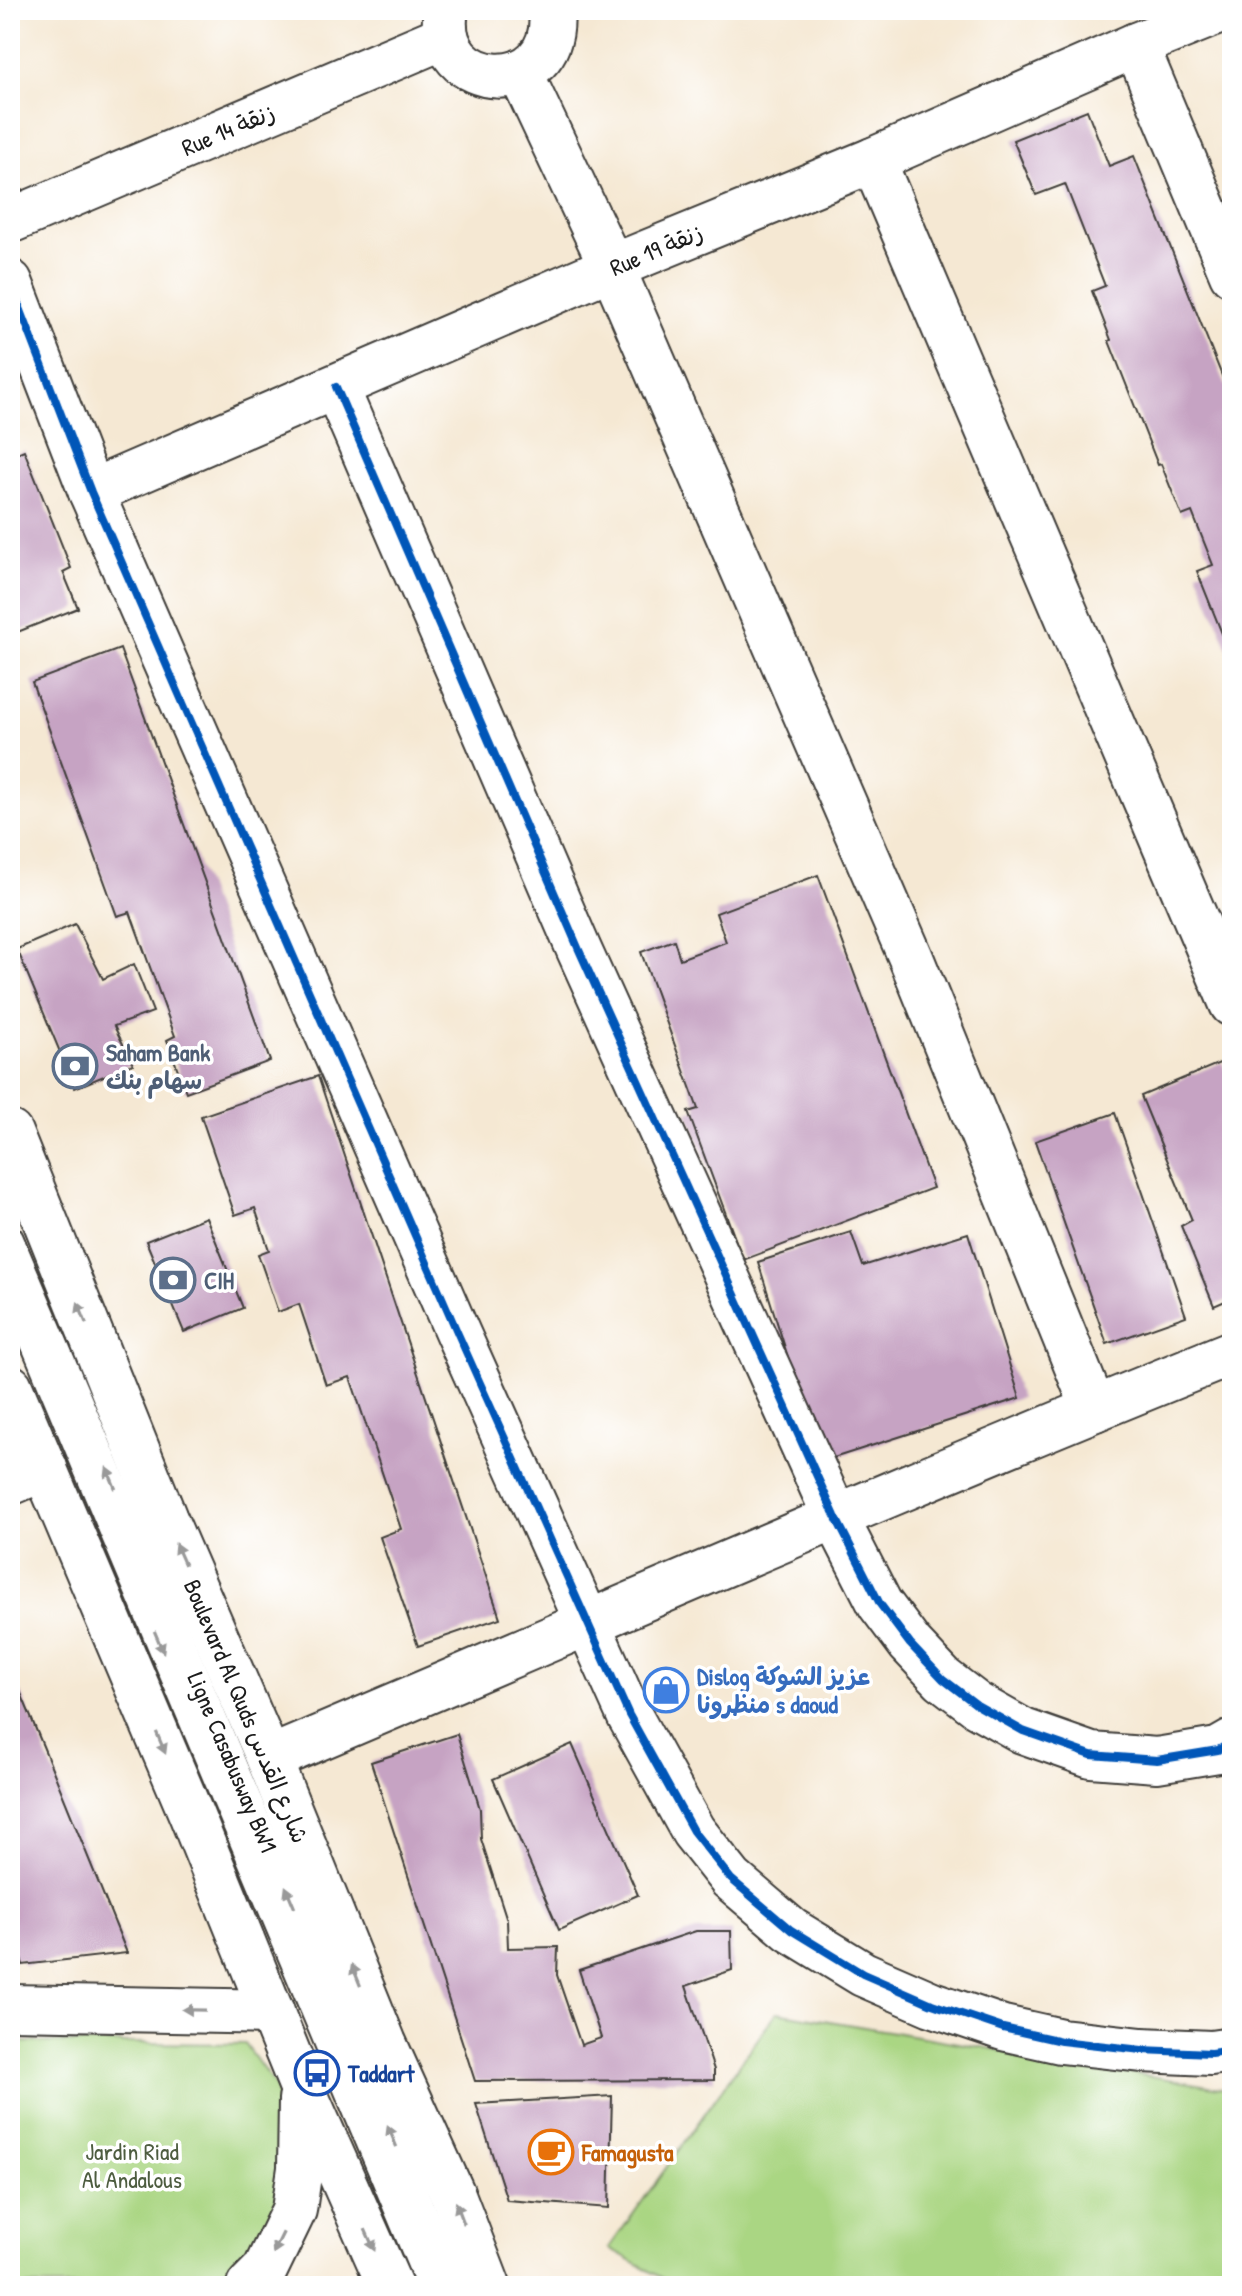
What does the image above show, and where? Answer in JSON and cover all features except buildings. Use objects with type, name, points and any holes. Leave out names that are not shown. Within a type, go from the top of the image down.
[{"type":"street","points":[[446,23],[452,51],[462,63],[474,72],[505,77],[533,64],[543,52],[550,38],[551,10]]},
{"type":"street","name":"Rue 19 زنقة","points":[[91,492],[612,267],[873,160],[1223,10]]},
{"type":"street","name":"Rue 14 زنقة","points":[[10,221],[446,23]]},
{"type":"street","points":[[1136,45],[1232,274]]},
{"type":"street","points":[[520,72],[612,267],[911,958],[1094,1409]]},
{"type":"street","points":[[873,160],[1232,1004]]},
{"type":"street","points":[[10,282],[91,492],[587,1624],[629,1715],[693,1831],[731,1879],[791,1930],[863,1974],[932,2004],[1003,2028],[1061,2041],[1142,2050],[1211,2053],[1232,2050]]},
{"type":"street","points":[[336,387],[579,950],[835,1516],[880,1604],[910,1644],[943,1679],[1023,1731],[1091,1755],[1157,1760],[1218,1750],[1232,1742]]},
{"type":"street","name":"Boulevard Al Quds شارع القدس","points":[[10,1133],[165,1519],[269,1759],[384,2043],[453,2195],[488,2286]]},
{"type":"street","points":[[269,1759],[835,1516],[1232,1353]]},
{"type":"street","points":[[10,1387],[27,1475],[272,2012],[390,2286]]},
{"type":"street","points":[[10,2007],[272,2012]]},
{"type":"street","points":[[249,2286],[265,2270],[294,2210],[300,2168],[301,2085]]},
{"type":"lane","name":"Ligne Casabusway BW1","points":[[10,1239],[454,2286]]},
{"type":"lane","name":"Ligne Casabusway BW1","points":[[10,1286],[430,2286]]},
{"type":"green space","points":[[777,2012],[1232,2090],[1232,2286],[677,2286],[609,2248]]},
{"type":"green space","name":"Jardin Riad Al Andalous","points":[[10,2042],[245,2044],[276,2087],[281,2148],[280,2216],[228,2286],[10,2286]]},
{"type":"cycle path","points":[[10,282],[91,492],[458,1334],[629,1715],[693,1831],[731,1879],[791,1930],[863,1974],[932,2004],[1003,2028],[1061,2041],[1142,2050],[1211,2053],[1232,2050]]},
{"type":"cycle path","points":[[336,387],[579,950],[835,1516],[880,1604],[910,1644],[943,1679],[977,1705],[1023,1731],[1091,1755],[1157,1760],[1218,1750],[1232,1742]]},
{"type":"place","name":"Saham Bank سهام بنك","points":[[75,1066]]},
{"type":"place","name":"CIH","points":[[173,1280]]},
{"type":"place","name":"Dislog عزيز الشوكة منظرونا s daoud","points":[[666,1690]]},
{"type":"place","name":"Taddart","points":[[317,2073]]},
{"type":"place","name":"Famagusta","points":[[551,2152]]}]
